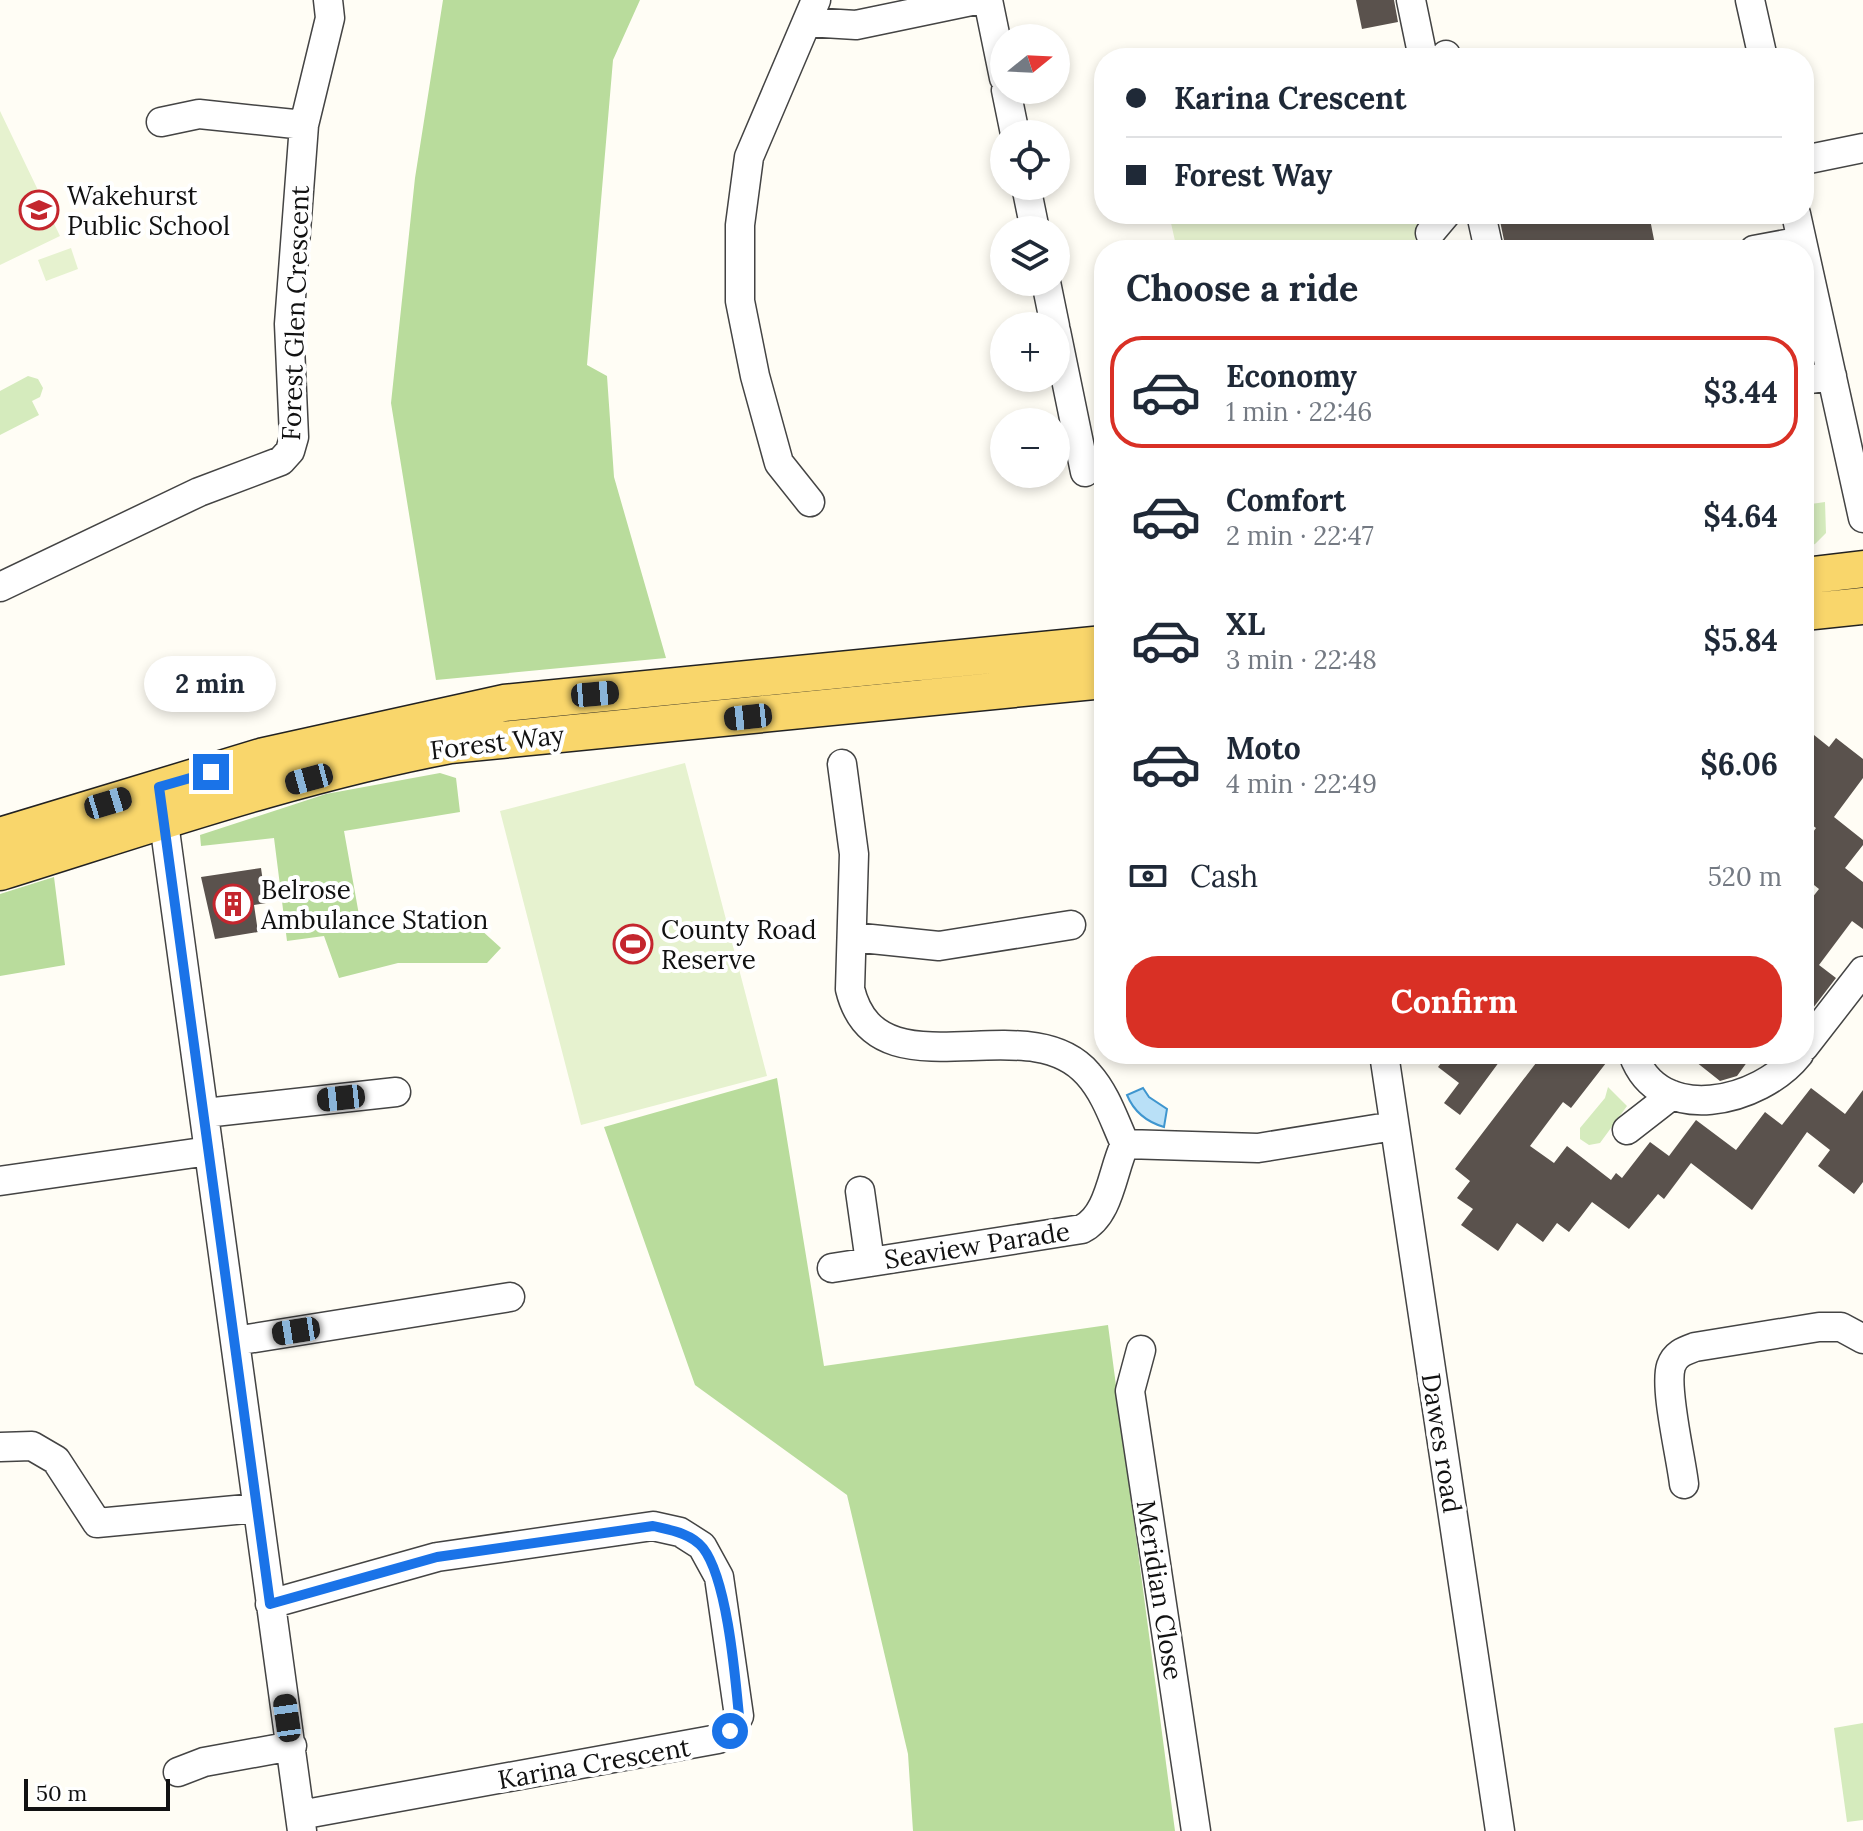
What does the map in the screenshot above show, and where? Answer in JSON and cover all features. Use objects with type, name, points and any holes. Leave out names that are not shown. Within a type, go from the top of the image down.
[{"type":"main road","points":[[1814,575],[1863,569]]},
{"type":"main road","points":[[1814,611],[1863,606]]},
{"type":"main road","name":"Forest Way","points":[[0,872],[162,804],[344,736],[504,703],[1094,645]]},
{"type":"main road","name":"Forest Way","points":[[0,836],[450,745],[1094,681]]},
{"type":"street","name":"Forest Glen Crescent","points":[[0,587],[199,492],[281,461],[290,451],[294,437],[289,324],[304,125],[330,18],[328,0]]},
{"type":"street","points":[[810,502],[779,463],[755,376],[740,301],[740,225],[749,157],[811,11],[856,25],[976,0]]},
{"type":"street","points":[[988,0],[993,24]]},
{"type":"street","points":[[1411,0],[1434,48]]},
{"type":"street","points":[[1750,0],[1761,48]]},
{"type":"street","points":[[161,122],[199,114],[304,125]]},
{"type":"street","points":[[1814,158],[1863,148]]},
{"type":"street","points":[[1774,240],[1799,228]]},
{"type":"street","points":[[1814,295],[1863,518]]},
{"type":"street","points":[[1814,379],[1832,376]]},
{"type":"street","points":[[1068,392],[1085,472]]},
{"type":"street","points":[[842,764],[854,854],[852,937],[848,965],[854,1006],[879,1033],[901,1044],[931,1048],[1024,1044],[1047,1047],[1087,1073],[1104,1097],[1125,1144],[1258,1148],[1394,1126]]},
{"type":"street","points":[[162,804],[301,1823]]},
{"type":"street","points":[[852,937],[939,946],[1071,925]]},
{"type":"street","points":[[1814,1034],[1863,971]]},
{"type":"street","name":"Dawes road","points":[[1385,1064],[1500,1831]]},
{"type":"street","points":[[1639,1064],[1649,1082],[1672,1095],[1695,1100],[1726,1099],[1749,1092],[1770,1081],[1788,1064]]},
{"type":"street","points":[[205,1113],[396,1092]]},
{"type":"street","points":[[1627,1130],[1672,1095]]},
{"type":"street","name":"Seaview Parade","points":[[832,1268],[1082,1229],[1094,1223],[1102,1210],[1114,1165],[1125,1144]]},
{"type":"street","points":[[0,1181],[209,1151]]},
{"type":"street","name":"Seaview Parade","points":[[860,1191],[870,1262]]},
{"type":"street","points":[[235,1341],[510,1297]]},
{"type":"street","points":[[1684,1484],[1670,1384],[1671,1365],[1679,1353],[1695,1347],[1819,1327],[1841,1327],[1863,1339]]},
{"type":"street","name":"Meridian Close","points":[[1141,1350],[1130,1391],[1196,1831]]},
{"type":"street","points":[[0,1447],[32,1446],[56,1460],[97,1523],[257,1508]]},
{"type":"street","name":"Karina Crescent","points":[[270,1604],[437,1557],[653,1526],[680,1532],[702,1546],[719,1577],[736,1686],[739,1716],[730,1731],[718,1739],[301,1823]]},
{"type":"street","points":[[178,1772],[204,1762],[292,1746]]},
{"type":"green space","points":[[443,0],[640,0],[613,60],[587,365],[607,376],[614,477],[666,658],[436,680],[391,403],[415,178]]},
{"type":"green space","points":[[0,111],[60,236],[0,265]]},
{"type":"green space","points":[[1171,224],[1442,224],[1445,240],[1175,240]]},
{"type":"green space","points":[[71,248],[78,269],[46,281],[38,260]]},
{"type":"green space","points":[[28,376],[38,379],[43,388],[40,397],[32,401],[39,415],[0,435],[0,391]]},
{"type":"green space","points":[[1825,502],[1826,533],[1814,544],[1814,504]]},
{"type":"green space","name":"County Road Reserve","points":[[685,763],[767,1076],[581,1125],[500,811]]},
{"type":"green space","points":[[440,773],[456,778],[460,812],[344,831],[359,915],[394,930],[480,929],[501,948],[487,963],[398,963],[339,978],[324,936],[287,941],[274,838],[201,846],[200,835],[326,794]]},
{"type":"green space","points":[[54,877],[65,965],[0,976],[0,894]]},
{"type":"green space","points":[[777,1078],[824,1366],[1108,1325],[1175,1831],[913,1831],[908,1754],[847,1495],[695,1385],[604,1127]]},
{"type":"green space","points":[[1608,1087],[1627,1106],[1600,1143],[1589,1145],[1580,1139],[1580,1128],[1605,1098]]},
{"type":"green space","points":[[1863,1723],[1863,1820],[1847,1822],[1834,1728]]},
{"type":"water","points":[[1143,1088],[1149,1097],[1167,1109],[1164,1127],[1142,1116],[1130,1101],[1127,1095]]},
{"type":"building","points":[[1356,0],[1394,0],[1398,22],[1362,29]]},
{"type":"building","points":[[1501,224],[1651,224],[1654,240],[1504,240]]},
{"type":"building","points":[[1814,735],[1829,747],[1836,738],[1863,759],[1863,778],[1834,817],[1863,840],[1863,845],[1845,868],[1863,882],[1863,929],[1852,921],[1819,965],[1836,978],[1814,1007],[1814,895],[1819,889],[1814,885]]},
{"type":"building","name":"Belrose Ambulance Station","points":[[261,868],[266,903],[254,905],[258,932],[215,939],[201,877]]},
{"type":"building","points":[[1440,1064],[1498,1064],[1460,1115],[1444,1103],[1459,1083],[1438,1067]]},
{"type":"building","points":[[1535,1064],[1605,1064],[1571,1108],[1563,1102],[1530,1146],[1554,1163],[1567,1146],[1611,1180],[1616,1173],[1622,1178],[1650,1142],[1669,1156],[1696,1120],[1736,1150],[1765,1112],[1782,1125],[1811,1088],[1845,1114],[1863,1090],[1863,1182],[1854,1194],[1818,1166],[1830,1150],[1807,1132],[1752,1210],[1691,1163],[1664,1199],[1658,1194],[1629,1229],[1592,1202],[1569,1232],[1557,1223],[1543,1242],[1517,1223],[1498,1251],[1461,1225],[1473,1209],[1457,1198],[1470,1181],[1455,1169]]},
{"type":"building","points":[[1699,1064],[1746,1064],[1737,1076],[1720,1081]]},
{"type":"place","name":"Wakehurst Public School","points":[[39,210]]},
{"type":"place","name":"Belrose Ambulance Station","points":[[233,904]]},
{"type":"place","name":"County Road Reserve","points":[[633,944]]},
{"type":"route","points":[[211,772],[159,787],[270,1604],[437,1557],[653,1526],[680,1532],[702,1546],[719,1577],[739,1716],[730,1731]]}]
